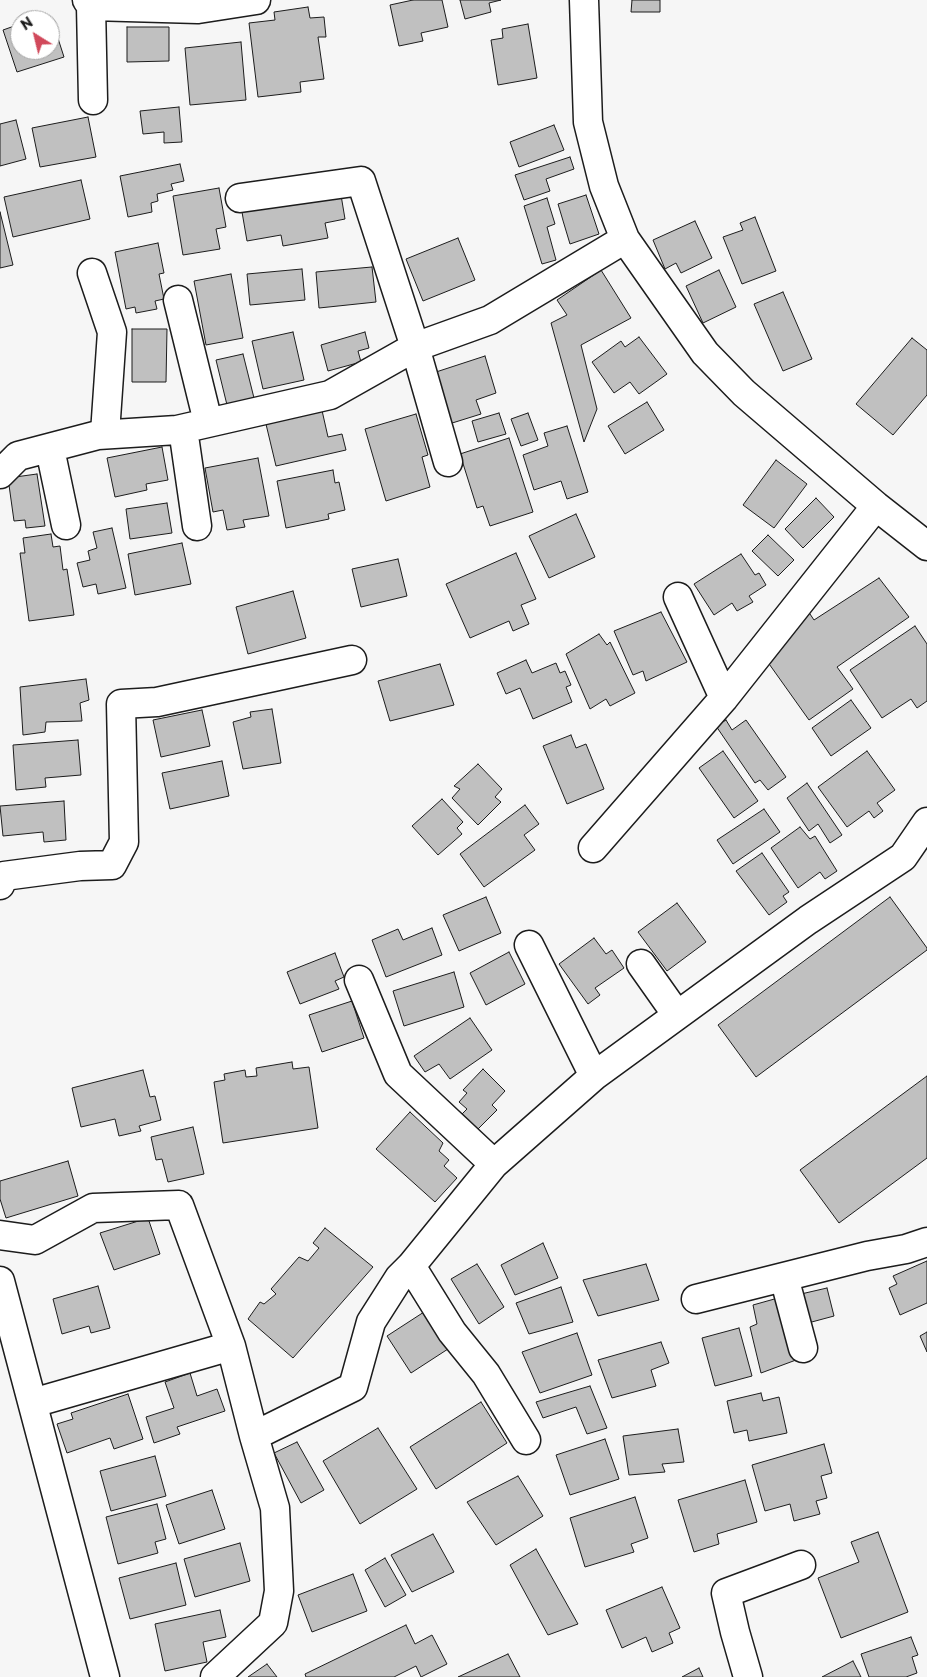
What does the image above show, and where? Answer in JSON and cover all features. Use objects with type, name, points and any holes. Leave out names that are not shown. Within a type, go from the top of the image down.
[{"type":"street","points":[[93,100],[89,3],[198,9],[256,0]]},
{"type":"street","points":[[584,0],[588,122],[604,186],[625,239],[705,353],[744,393],[876,506],[927,546]]},
{"type":"street","points":[[240,198],[361,181],[415,347],[448,462]]},
{"type":"street","points":[[0,474],[18,456],[105,433],[196,425],[330,395],[415,347],[490,320],[625,239]]},
{"type":"street","points":[[92,273],[112,332],[105,433]]},
{"type":"street","points":[[178,300],[196,425],[197,526]]},
{"type":"street","points":[[50,449],[66,525]]},
{"type":"street","points":[[594,848],[724,698],[876,506]]},
{"type":"street","points":[[678,597],[724,698]]},
{"type":"street","points":[[0,885],[4,876],[80,866],[112,865],[124,842],[121,704],[158,702],[352,660]]},
{"type":"street","points":[[254,1436],[353,1387],[371,1322],[399,1278],[411,1266],[494,1164],[594,1076],[808,920],[903,857],[927,822]]},
{"type":"street","points":[[529,945],[594,1076]]},
{"type":"street","points":[[641,964],[677,1015]]},
{"type":"street","points":[[359,980],[398,1074],[494,1164]]},
{"type":"street","points":[[0,1235],[35,1240],[93,1208],[179,1205],[230,1346],[275,1508],[279,1591],[273,1622],[215,1677]]},
{"type":"street","points":[[696,1299],[867,1256],[906,1249],[927,1242]]},
{"type":"street","points":[[411,1266],[452,1332],[486,1374],[526,1440]]},
{"type":"street","points":[[784,1277],[803,1348]]},
{"type":"street","points":[[0,1281],[105,1677]]},
{"type":"street","points":[[33,1403],[230,1346]]},
{"type":"street","points":[[748,1677],[726,1593],[801,1565]]},
{"type":"building","points":[[413,0],[442,0],[448,27],[421,33],[423,41],[399,46],[390,5]]},
{"type":"building","points":[[460,0],[501,0],[489,3],[491,12],[465,19]]},
{"type":"building","points":[[632,0],[660,0],[660,12],[631,12]]},
{"type":"building","points":[[308,7],[310,18],[324,17],[326,37],[318,37],[324,79],[300,82],[301,92],[258,97],[249,23],[275,20],[274,12]]},
{"type":"building","points":[[528,24],[537,78],[498,85],[491,40],[503,38],[502,29]]},
{"type":"building","points":[[127,27],[169,27],[169,61],[127,62]]},
{"type":"building","points":[[10,28],[10,51],[3,30]]},
{"type":"building","points":[[241,42],[246,100],[190,105],[185,48]]},
{"type":"building","points":[[60,45],[64,57],[60,58]]},
{"type":"building","points":[[13,60],[55,60],[17,72]]},
{"type":"building","points":[[179,107],[182,142],[164,143],[164,132],[143,134],[140,111]]},
{"type":"building","points":[[88,117],[96,157],[40,167],[32,128]]},
{"type":"building","points":[[16,120],[26,159],[0,166],[0,124]]},
{"type":"building","points":[[554,125],[564,150],[519,167],[510,142]]},
{"type":"building","points":[[570,157],[574,169],[546,179],[550,191],[524,200],[515,175]]},
{"type":"building","points":[[180,164],[184,181],[171,184],[173,190],[157,194],[158,201],[151,203],[152,212],[128,217],[120,176]]},
{"type":"building","points":[[81,180],[90,219],[13,237],[4,197]]},
{"type":"building","points":[[219,188],[226,227],[216,229],[220,249],[183,255],[173,196]]},
{"type":"building","points":[[341,195],[345,219],[325,223],[328,238],[283,246],[281,235],[247,241],[242,212]]},
{"type":"building","points":[[586,195],[599,234],[570,244],[558,204]]},
{"type":"building","points":[[547,198],[555,224],[547,227],[556,260],[542,264],[524,206]]},
{"type":"building","points":[[0,212],[13,265],[0,268]]},
{"type":"building","points":[[755,217],[776,271],[742,284],[723,237],[743,230],[740,223]]},
{"type":"building","points":[[695,221],[712,258],[681,273],[676,263],[665,269],[653,240]]},
{"type":"building","points":[[458,238],[475,280],[423,301],[406,259]]},
{"type":"building","points":[[158,243],[164,273],[159,274],[164,299],[155,301],[157,309],[136,313],[135,307],[126,309],[115,252]]},
{"type":"building","points":[[372,267],[376,302],[319,308],[316,272]]},
{"type":"building","points":[[302,269],[305,300],[250,305],[247,274]]},
{"type":"building","points":[[601,270],[631,318],[581,345],[597,409],[584,442],[551,323],[567,315],[557,300]]},
{"type":"building","points":[[719,270],[736,307],[703,323],[686,286]]},
{"type":"building","points":[[231,274],[243,338],[206,345],[194,281]]},
{"type":"building","points":[[783,292],[812,359],[783,371],[754,304]]},
{"type":"building","points":[[132,329],[167,329],[166,382],[132,382]]},
{"type":"building","points":[[293,332],[304,380],[263,389],[252,341]]},
{"type":"building","points":[[365,332],[369,348],[358,351],[361,362],[328,371],[321,345]]},
{"type":"building","points":[[639,337],[667,374],[639,394],[630,382],[614,393],[592,362],[621,341],[625,347]]},
{"type":"building","points":[[912,338],[927,350],[927,395],[893,435],[856,404]]},
{"type":"building","points":[[243,354],[254,398],[227,405],[216,360]]},
{"type":"building","points":[[485,356],[496,393],[476,400],[481,414],[449,424],[433,373]]},
{"type":"building","points":[[647,402],[664,430],[625,454],[608,426]]},
{"type":"building","points":[[321,406],[328,437],[342,434],[346,450],[276,466],[265,420]]},
{"type":"building","points":[[499,413],[506,434],[478,442],[472,421]]},
{"type":"building","points":[[528,413],[538,440],[521,446],[511,419]]},
{"type":"building","points":[[416,414],[428,455],[422,457],[430,487],[386,501],[365,429]]},
{"type":"building","points":[[567,426],[588,492],[567,499],[561,481],[534,490],[523,455],[548,446],[544,433]]},
{"type":"building","points":[[509,438],[533,512],[490,526],[483,506],[477,508],[460,454]]},
{"type":"building","points":[[162,447],[168,480],[146,484],[147,490],[115,497],[107,458]]},
{"type":"building","points":[[258,458],[269,516],[243,520],[245,527],[227,530],[223,510],[213,512],[205,468]]},
{"type":"building","points":[[776,460],[807,484],[774,528],[743,505]]},
{"type":"building","points":[[333,470],[335,483],[339,482],[345,510],[328,514],[329,519],[286,528],[277,481]]},
{"type":"building","points":[[37,474],[45,526],[26,528],[25,520],[14,521],[8,478]]},
{"type":"building","points":[[816,498],[834,517],[803,548],[785,529]]},
{"type":"building","points":[[167,503],[172,533],[130,539],[126,509]]},
{"type":"building","points":[[576,514],[595,557],[549,578],[529,536]]},
{"type":"building","points":[[112,528],[126,588],[98,594],[96,584],[83,587],[77,563],[90,560],[88,551],[97,548],[93,532]]},
{"type":"building","points":[[51,534],[53,547],[60,546],[63,570],[67,569],[74,615],[29,621],[20,553],[25,553],[23,538]]},
{"type":"building","points":[[768,535],[794,560],[778,576],[752,551]]},
{"type":"building","points":[[182,543],[191,584],[135,595],[128,554]]},
{"type":"building","points":[[516,553],[536,599],[521,605],[529,624],[513,631],[509,621],[470,638],[446,584]]},
{"type":"building","points":[[741,554],[755,575],[759,573],[766,585],[749,596],[753,602],[737,611],[732,603],[714,615],[694,584]]},
{"type":"building","points":[[398,559],[407,596],[361,607],[352,569]]},
{"type":"building","points":[[879,578],[909,617],[837,667],[853,689],[809,720],[767,661],[808,611],[814,620]]},
{"type":"building","points":[[293,591],[306,638],[248,654],[236,607]]},
{"type":"building","points":[[661,612],[687,662],[646,681],[643,671],[633,675],[614,631]]},
{"type":"building","points":[[915,626],[927,644],[927,701],[917,708],[911,699],[882,718],[850,670]]},
{"type":"building","points":[[599,634],[607,645],[610,642],[635,693],[610,706],[606,699],[590,709],[566,654]]},
{"type":"building","points":[[526,660],[532,673],[556,663],[560,673],[565,671],[571,685],[566,687],[572,702],[533,719],[520,688],[506,694],[497,673]]},
{"type":"building","points":[[440,664],[454,705],[390,721],[378,681]]},
{"type":"building","points":[[86,679],[89,700],[80,703],[82,721],[46,722],[45,732],[23,735],[20,687]]},
{"type":"building","points":[[851,700],[871,728],[831,756],[812,728]]},
{"type":"building","points":[[272,709],[281,763],[243,769],[233,722],[251,717],[250,712]]},
{"type":"building","points":[[202,710],[210,746],[161,757],[153,720]]},
{"type":"building","points":[[726,720],[732,730],[746,720],[786,777],[768,790],[760,780],[755,783],[716,726]]},
{"type":"building","points":[[571,735],[576,748],[586,744],[604,789],[567,804],[543,746]]},
{"type":"building","points":[[78,740],[81,775],[45,778],[46,787],[16,790],[13,745]]},
{"type":"building","points":[[723,751],[758,801],[734,818],[699,768]]},
{"type":"building","points":[[867,751],[895,790],[877,803],[883,811],[874,818],[869,811],[847,827],[818,787]]},
{"type":"building","points":[[222,761],[229,796],[170,809],[162,773]]},
{"type":"building","points":[[478,764],[502,789],[495,797],[501,802],[478,825],[452,798],[460,789],[454,786]]},
{"type":"building","points":[[807,783],[842,835],[830,843],[818,824],[809,831],[787,798]]},
{"type":"building","points":[[442,799],[463,822],[457,828],[462,834],[438,855],[412,826]]},
{"type":"building","points":[[64,801],[66,840],[44,842],[43,832],[3,836],[0,806]]},
{"type":"building","points":[[525,805],[539,824],[524,835],[535,850],[484,887],[460,854]]},
{"type":"building","points":[[764,809],[780,832],[733,864],[717,840]]},
{"type":"building","points":[[800,827],[810,839],[815,836],[837,871],[825,879],[820,872],[798,888],[771,848]]},
{"type":"building","points":[[762,853],[789,892],[783,896],[787,902],[769,915],[736,871]]},
{"type":"building","points":[[486,897],[501,933],[459,951],[443,915]]},
{"type":"building","points":[[890,897],[927,950],[756,1077],[718,1025]]},
{"type":"building","points":[[677,903],[706,942],[667,971],[638,932]]},
{"type":"building","points":[[432,928],[442,955],[386,977],[372,940],[398,929],[403,940]]},
{"type":"building","points":[[594,938],[606,954],[612,950],[624,968],[595,988],[600,995],[588,1004],[559,964]]},
{"type":"building","points":[[509,952],[525,984],[486,1005],[470,973]]},
{"type":"building","points":[[335,953],[344,977],[335,981],[339,989],[300,1004],[287,972]]},
{"type":"building","points":[[454,972],[464,1007],[404,1026],[393,991]]},
{"type":"building","points":[[352,1001],[364,1038],[322,1052],[309,1015]]},
{"type":"building","points":[[470,1018],[492,1050],[450,1079],[439,1064],[425,1072],[414,1056]]},
{"type":"building","points":[[292,1062],[293,1069],[309,1067],[318,1128],[223,1143],[214,1082],[225,1080],[224,1074],[245,1070],[246,1077],[257,1076],[256,1068]]},
{"type":"building","points":[[483,1069],[505,1091],[492,1105],[497,1110],[477,1130],[461,1115],[467,1109],[459,1102],[467,1093],[463,1090]]},
{"type":"building","points":[[143,1070],[150,1097],[155,1096],[161,1120],[139,1126],[141,1131],[119,1136],[115,1119],[81,1127],[72,1088]]},
{"type":"building","points":[[927,1076],[927,1158],[839,1223],[800,1170]]},
{"type":"building","points":[[410,1112],[443,1143],[439,1151],[449,1160],[444,1166],[457,1178],[435,1202],[376,1149]]},
{"type":"building","points":[[193,1127],[204,1174],[168,1182],[162,1159],[156,1160],[151,1137]]},
{"type":"building","points":[[68,1161],[78,1196],[6,1218],[0,1199],[0,1181]]},
{"type":"building","points":[[148,1218],[160,1254],[114,1270],[100,1233]]},
{"type":"building","points":[[325,1228],[373,1267],[293,1358],[248,1319],[260,1302],[264,1304],[276,1294],[271,1289],[299,1257],[308,1261],[319,1248],[313,1243]]},
{"type":"building","points":[[543,1243],[558,1278],[515,1295],[501,1265]]},
{"type":"building","points":[[927,1261],[927,1303],[900,1315],[889,1288],[897,1284],[893,1276]]},
{"type":"building","points":[[477,1264],[504,1307],[479,1324],[451,1279]]},
{"type":"building","points":[[646,1264],[659,1300],[598,1316],[583,1280]]},
{"type":"building","points":[[98,1286],[110,1328],[91,1333],[89,1326],[62,1334],[53,1299]]},
{"type":"building","points":[[561,1287],[573,1322],[529,1334],[516,1303]]},
{"type":"building","points":[[827,1288],[834,1316],[808,1323],[801,1294]]},
{"type":"building","points":[[778,1298],[796,1360],[761,1373],[750,1327],[757,1324],[753,1305]]},
{"type":"building","points":[[424,1312],[448,1349],[411,1373],[387,1336]]},
{"type":"building","points":[[739,1328],[752,1376],[715,1386],[702,1338]]},
{"type":"building","points":[[927,1332],[927,1352],[920,1336]]},
{"type":"building","points":[[577,1333],[592,1375],[540,1393],[522,1352]]},
{"type":"building","points":[[661,1342],[669,1363],[651,1370],[656,1386],[612,1398],[598,1360]]},
{"type":"building","points":[[190,1373],[197,1396],[217,1389],[225,1411],[177,1427],[180,1434],[154,1443],[146,1417],[174,1408],[165,1382]]},
{"type":"building","points":[[590,1386],[607,1428],[587,1434],[576,1407],[543,1418],[536,1402]]},
{"type":"building","points":[[761,1393],[763,1401],[779,1397],[787,1433],[749,1441],[747,1430],[734,1433],[727,1401]]},
{"type":"building","points":[[128,1394],[143,1439],[114,1449],[110,1438],[67,1453],[57,1424],[73,1419],[71,1413]]},
{"type":"building","points":[[481,1402],[507,1443],[436,1489],[410,1447]]},
{"type":"building","points":[[378,1428],[417,1489],[360,1524],[323,1461]]},
{"type":"building","points":[[678,1429],[684,1462],[662,1464],[665,1472],[629,1475],[623,1436]]},
{"type":"building","points":[[605,1439],[619,1479],[570,1495],[556,1455]]},
{"type":"building","points":[[297,1442],[324,1490],[301,1503],[274,1453]]},
{"type":"building","points":[[824,1444],[832,1473],[821,1476],[827,1498],[816,1501],[820,1514],[794,1521],[790,1504],[765,1511],[752,1465]]},
{"type":"building","points":[[155,1456],[166,1496],[111,1511],[100,1471]]},
{"type":"building","points":[[518,1476],[543,1516],[496,1545],[467,1502]]},
{"type":"building","points":[[745,1480],[757,1522],[717,1534],[719,1544],[694,1552],[678,1500]]},
{"type":"building","points":[[212,1490],[225,1529],[179,1544],[166,1505]]},
{"type":"building","points":[[635,1497],[648,1538],[631,1544],[634,1552],[585,1567],[570,1518]]},
{"type":"building","points":[[157,1504],[166,1539],[155,1542],[158,1553],[118,1564],[106,1517]]},
{"type":"building","points":[[878,1532],[908,1612],[841,1638],[818,1578],[859,1562],[851,1542]]},
{"type":"building","points":[[433,1534],[454,1572],[412,1592],[391,1555]]},
{"type":"building","points":[[240,1543],[250,1581],[195,1597],[184,1559]]},
{"type":"building","points":[[536,1549],[578,1624],[548,1635],[510,1565]]},
{"type":"building","points":[[385,1558],[406,1595],[385,1607],[365,1570]]},
{"type":"building","points":[[176,1563],[186,1605],[130,1619],[119,1578]]},
{"type":"building","points":[[353,1574],[367,1611],[312,1632],[298,1595]]},
{"type":"building","points":[[662,1587],[680,1628],[669,1633],[673,1643],[652,1652],[646,1637],[622,1648],[606,1610]]},
{"type":"building","points":[[220,1610],[226,1637],[203,1642],[207,1662],[165,1671],[155,1624]]},
{"type":"building","points":[[406,1625],[415,1644],[432,1635],[447,1664],[421,1677],[416,1666],[394,1677],[306,1677],[305,1674]]},
{"type":"building","points":[[911,1637],[918,1655],[912,1657],[917,1673],[906,1677],[869,1677],[861,1654]]},
{"type":"building","points":[[508,1654],[520,1677],[458,1677]]},
{"type":"building","points":[[853,1661],[861,1677],[822,1677]]},
{"type":"building","points":[[267,1664],[277,1677],[248,1677]]},
{"type":"building","points":[[699,1668],[703,1677],[682,1677]]}]
